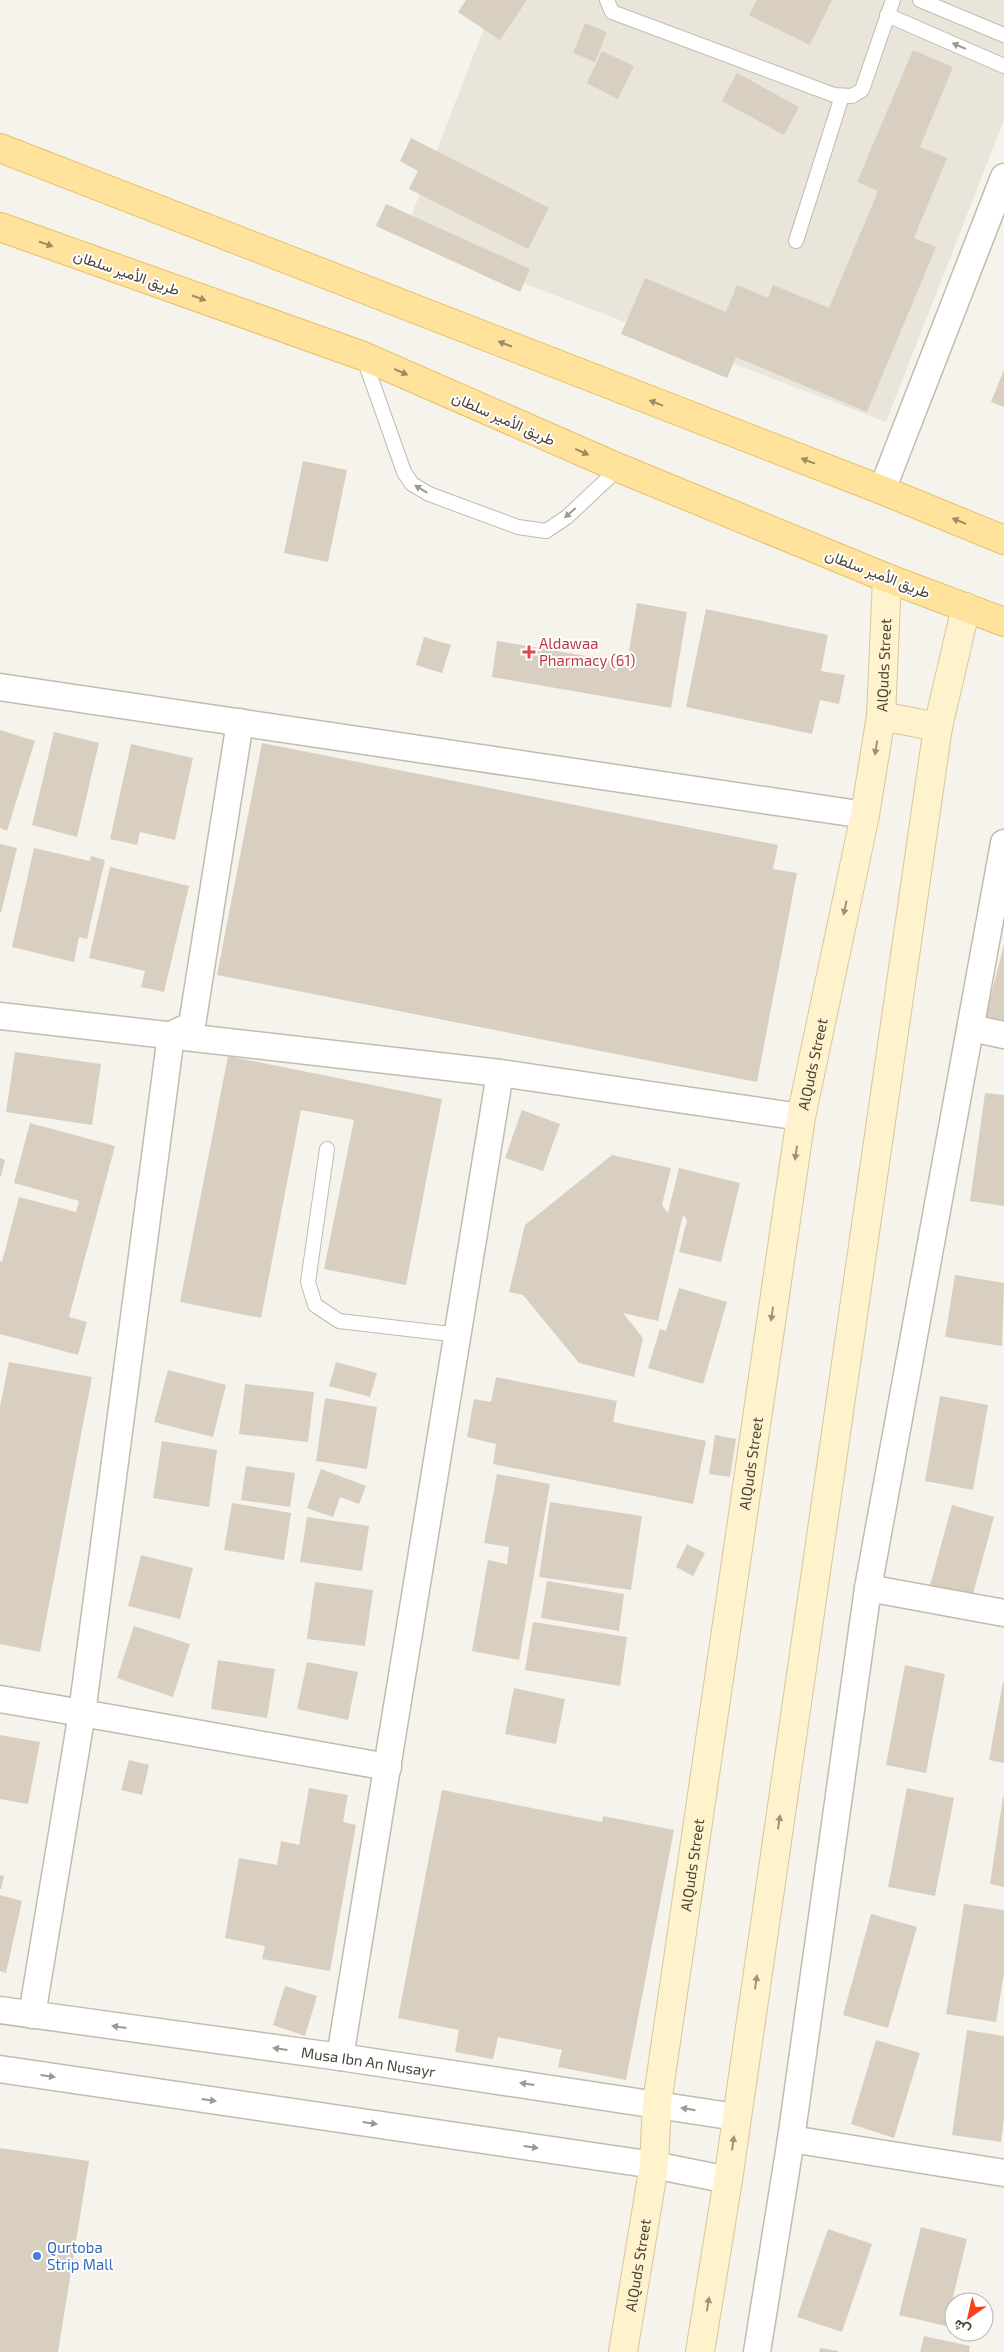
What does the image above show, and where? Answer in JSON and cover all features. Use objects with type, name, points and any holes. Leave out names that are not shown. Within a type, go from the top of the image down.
[{"type":"main road","points":[[0,148],[882,490],[1004,540]]},
{"type":"main road","name":"طريق الأمير سلطان","points":[[0,227],[363,356],[619,468],[887,578],[1004,622]]},
{"type":"street","points":[[882,490],[1004,177]]},
{"type":"street","name":"AlQuds Street","points":[[623,2352],[654,2165],[657,2103],[801,1117],[865,815],[881,716],[887,578]]},
{"type":"street","points":[[700,2352],[728,2180],[938,727],[966,607]]},
{"type":"street","points":[[0,687],[865,815]]},
{"type":"street","points":[[881,716],[938,727]]},
{"type":"street","points":[[172,1036],[192,1025],[240,722]]},
{"type":"street","points":[[757,2352],[790,2139],[868,1588],[1004,844]]},
{"type":"street","points":[[0,1016],[500,1073],[801,1117]]},
{"type":"street","points":[[970,1028],[1004,1035]]},
{"type":"street","points":[[32,2015],[82,1713],[172,1036]]},
{"type":"street","points":[[340,2057],[500,1073]]},
{"type":"street","points":[[868,1588],[1004,1613]]},
{"type":"street","points":[[0,1699],[388,1767]]},
{"type":"street","name":"Musa Ibn An Nusayr","points":[[0,2010],[657,2103],[736,2117]]},
{"type":"street","points":[[0,2069],[654,2165],[728,2180]]},
{"type":"street","points":[[790,2139],[1004,2173]]},
{"type":"lane","points":[[607,0],[612,12],[834,95],[842,96],[852,96],[862,90],[893,0]]},
{"type":"lane","points":[[920,0],[1004,34]]},
{"type":"lane","points":[[887,15],[1004,66]]},
{"type":"lane","points":[[796,241],[842,96]]},
{"type":"lane","points":[[363,356],[404,472],[412,484],[429,494],[518,527],[546,531],[567,517],[619,468]]},
{"type":"lane","points":[[327,1149],[308,1282],[315,1305],[339,1321],[459,1334]]},
{"type":"shaded area","points":[[495,0],[1004,0],[1004,120],[886,422],[403,237]]},
{"type":"building","points":[[466,0],[527,0],[500,40],[458,12]]},
{"type":"building","points":[[757,0],[832,0],[810,45],[749,15]]},
{"type":"building","points":[[585,23],[607,32],[595,62],[573,53]]},
{"type":"building","points":[[913,50],[953,67],[920,147],[947,158],[914,238],[936,247],[867,412],[736,357],[727,378],[621,334],[645,278],[726,312],[737,285],[768,298],[773,285],[829,308],[878,191],[857,182]]},
{"type":"building","points":[[602,51],[634,66],[618,99],[587,83]]},
{"type":"building","points":[[737,73],[799,107],[784,135],[722,101]]},
{"type":"building","points":[[411,138],[549,208],[528,249],[409,189],[418,171],[400,161]]},
{"type":"building","points":[[386,204],[530,269],[520,292],[376,226]]},
{"type":"building","points":[[1004,370],[1004,407],[991,402]]},
{"type":"building","points":[[303,461],[347,470],[328,562],[284,553]]},
{"type":"building","name":"Aldawaa Pharmacy (61)","points":[[637,603],[687,612],[671,708],[492,677],[497,641],[627,663]]},
{"type":"building","points":[[706,609],[828,635],[821,671],[845,675],[839,704],[820,700],[812,734],[686,707]]},
{"type":"building","points":[[424,637],[451,645],[442,673],[416,665]]},
{"type":"building","points":[[0,730],[35,741],[7,831],[0,828]]},
{"type":"building","points":[[54,732],[99,743],[77,837],[32,825]]},
{"type":"building","points":[[262,743],[778,845],[773,869],[797,873],[757,1082],[217,975]]},
{"type":"building","points":[[131,744],[193,758],[175,840],[140,832],[137,845],[110,839]]},
{"type":"building","points":[[0,844],[17,848],[1,913],[0,912]]},
{"type":"building","points":[[34,848],[90,861],[91,856],[105,860],[87,939],[79,937],[74,962],[12,947]]},
{"type":"building","points":[[110,867],[189,886],[164,992],[141,987],[145,971],[89,958]]},
{"type":"building","points":[[1004,944],[1004,1028],[984,1023]]},
{"type":"building","points":[[15,1052],[101,1064],[92,1125],[6,1112]]},
{"type":"building","points":[[228,1056],[442,1099],[406,1285],[324,1269],[354,1120],[301,1110],[261,1318],[180,1302]]},
{"type":"building","points":[[985,1093],[1004,1095],[1004,1206],[970,1201]]},
{"type":"building","points":[[522,1110],[560,1124],[543,1171],[505,1158]]},
{"type":"building","points":[[30,1123],[115,1146],[69,1317],[87,1322],[78,1355],[0,1334],[0,1261],[2,1262],[19,1197],[76,1212],[79,1201],[14,1183]]},
{"type":"building","points":[[612,1155],[671,1168],[662,1205],[668,1213],[679,1168],[740,1183],[721,1262],[679,1252],[687,1220],[683,1215],[658,1321],[623,1313],[643,1338],[634,1377],[579,1363],[523,1295],[509,1292],[525,1225]]},
{"type":"building","points":[[0,1158],[5,1160],[1,1176],[0,1176]]},
{"type":"building","points":[[955,1275],[1004,1283],[1002,1346],[945,1337]]},
{"type":"building","points":[[679,1288],[727,1302],[703,1384],[648,1368],[660,1329],[666,1331]]},
{"type":"building","points":[[9,1362],[92,1377],[40,1652],[0,1644],[0,1407]]},
{"type":"building","points":[[336,1362],[377,1373],[370,1397],[329,1386]]},
{"type":"building","points":[[168,1370],[226,1385],[213,1437],[154,1422]]},
{"type":"building","points":[[496,1377],[617,1401],[613,1422],[706,1441],[693,1504],[493,1464],[496,1444],[467,1437],[474,1399],[491,1402]]},
{"type":"building","points":[[245,1384],[314,1392],[308,1442],[239,1434]]},
{"type":"building","points":[[940,1396],[988,1405],[973,1490],[925,1481]]},
{"type":"building","points":[[325,1398],[377,1407],[367,1469],[316,1461]]},
{"type":"building","points":[[715,1435],[736,1439],[730,1477],[709,1474]]},
{"type":"building","points":[[162,1441],[217,1450],[209,1507],[153,1498]]},
{"type":"building","points":[[246,1466],[295,1473],[290,1507],[241,1500]]},
{"type":"building","points":[[321,1469],[366,1486],[359,1504],[340,1497],[333,1517],[307,1508]]},
{"type":"building","points":[[497,1474],[550,1484],[519,1660],[472,1651],[488,1560],[507,1564],[509,1547],[484,1543]]},
{"type":"building","points":[[550,1502],[642,1516],[631,1590],[539,1577]]},
{"type":"building","points":[[232,1503],[291,1513],[284,1560],[224,1550]]},
{"type":"building","points":[[952,1505],[994,1517],[971,1601],[929,1589]]},
{"type":"building","points":[[307,1517],[369,1526],[362,1571],[300,1562]]},
{"type":"building","points":[[687,1544],[705,1553],[693,1576],[676,1567]]},
{"type":"building","points":[[141,1555],[193,1568],[180,1619],[128,1606]]},
{"type":"building","points":[[547,1581],[624,1594],[619,1631],[541,1618]]},
{"type":"building","points":[[315,1582],[373,1590],[365,1646],[307,1639]]},
{"type":"building","points":[[533,1622],[627,1637],[620,1686],[525,1670]]},
{"type":"building","points":[[134,1626],[190,1644],[173,1697],[117,1678]]},
{"type":"building","points":[[218,1660],[275,1669],[267,1718],[211,1709]]},
{"type":"building","points":[[307,1662],[358,1672],[348,1720],[297,1709]]},
{"type":"building","points":[[905,1665],[945,1674],[926,1773],[886,1765]]},
{"type":"building","points":[[1004,1682],[1004,1763],[989,1760]]},
{"type":"building","points":[[514,1688],[565,1699],[556,1744],[505,1734]]},
{"type":"building","points":[[0,1735],[40,1742],[28,1804],[0,1799]]},
{"type":"building","points":[[129,1760],[149,1765],[142,1795],[121,1790]]},
{"type":"building","points":[[309,1788],[348,1795],[343,1822],[356,1825],[330,1971],[262,1959],[265,1946],[225,1938],[239,1858],[277,1865],[281,1841],[299,1845]]},
{"type":"building","points":[[907,1788],[954,1798],[935,1896],[888,1887]]},
{"type":"building","points":[[442,1790],[602,1822],[603,1816],[674,1830],[626,2080],[558,2067],[562,2050],[498,2037],[493,2059],[455,2052],[459,2030],[398,2018]]},
{"type":"building","points":[[1004,1797],[1004,1887],[990,1884]]},
{"type":"building","points":[[0,1875],[4,1876],[1,1889],[0,1889]]},
{"type":"building","points":[[0,1895],[22,1901],[6,1973],[0,1971]]},
{"type":"building","points":[[964,1904],[1004,1910],[1004,1973],[996,2022],[946,2014]]},
{"type":"building","points":[[871,1914],[917,1927],[888,2028],[843,2015]]},
{"type":"building","points":[[285,1986],[317,1996],[305,2036],[273,2025]]},
{"type":"building","points":[[967,2030],[1004,2036],[1004,2118],[1001,2142],[952,2135]]},
{"type":"building","points":[[876,2040],[920,2053],[894,2138],[851,2124]]},
{"type":"building","name":"Qurtoba Strip Mall","points":[[0,2148],[89,2161],[58,2352],[0,2352]]},
{"type":"building","points":[[921,2227],[967,2239],[954,2292],[944,2292],[944,2326],[899,2315]]},
{"type":"building","points":[[828,2229],[872,2244],[842,2332],[797,2317]]},
{"type":"building","points":[[924,2336],[944,2340],[944,2342],[970,2346],[969,2352],[920,2352]]},
{"type":"building","points":[[820,2348],[838,2351],[838,2352],[819,2352]]},
{"type":"place","name":"Aldawaa Pharmacy (61)","points":[[529,652]]},
{"type":"place","name":"Qurtoba Strip Mall","points":[[37,2256]]}]
